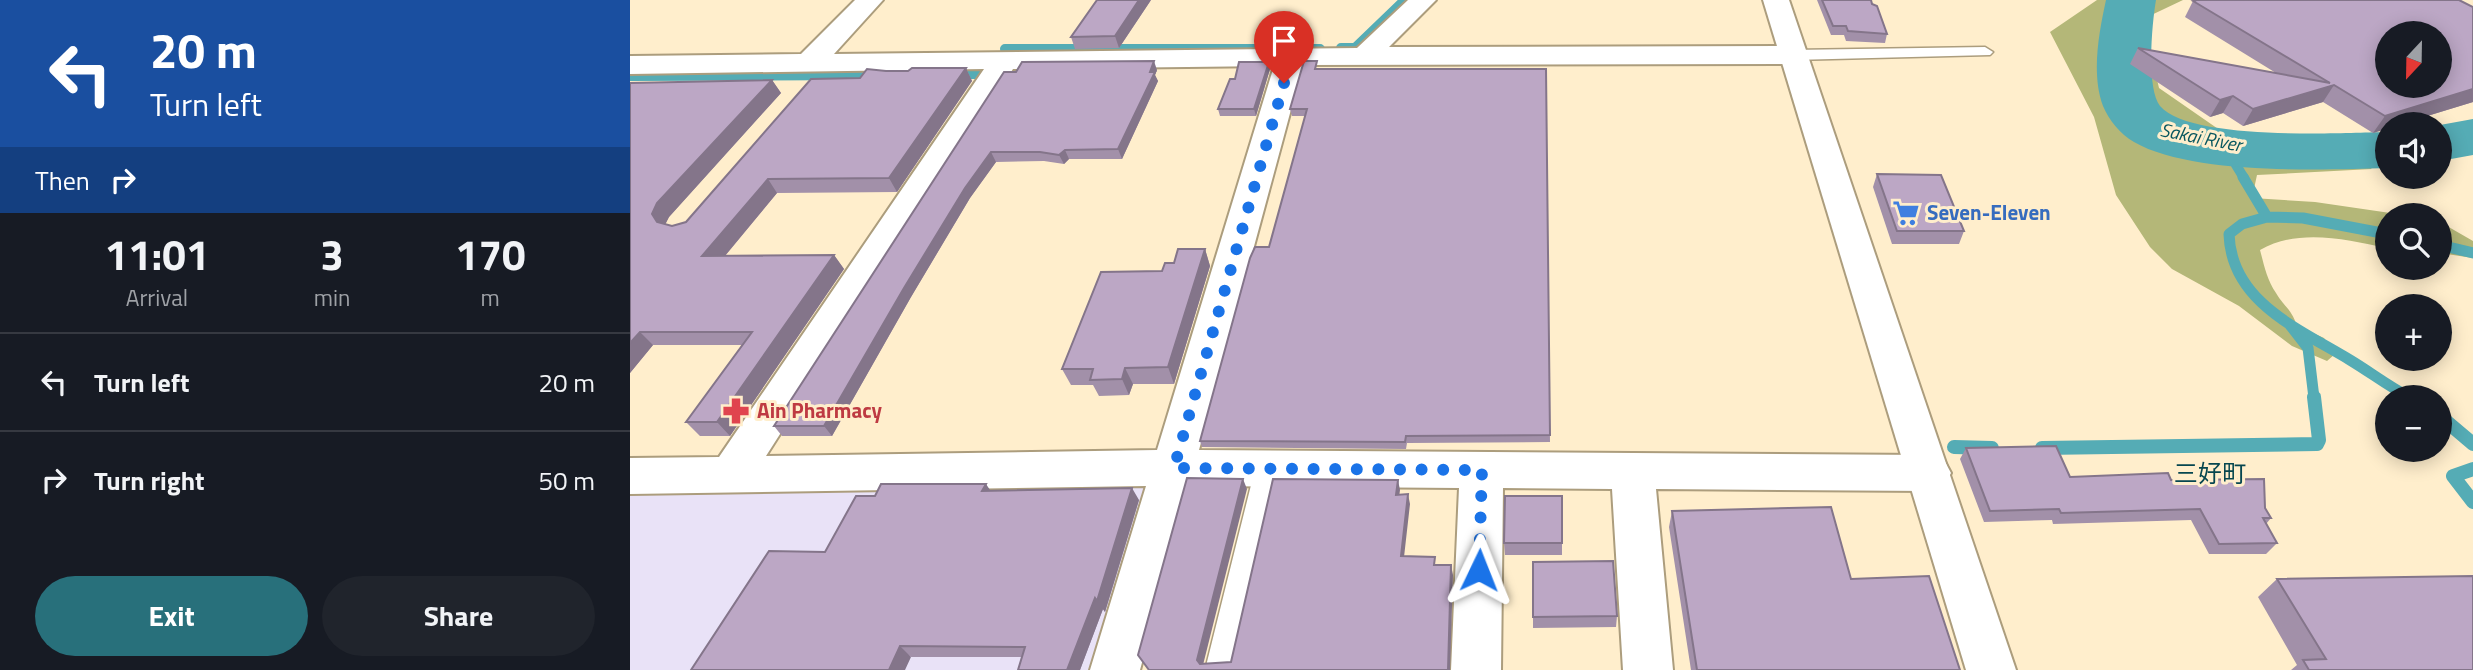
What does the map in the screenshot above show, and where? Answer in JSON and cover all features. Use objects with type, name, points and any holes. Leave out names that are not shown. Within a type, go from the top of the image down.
[{"type":"street","points":[[799,93],[817,63],[870,0]]},
{"type":"street","points":[[1364,56],[1423,0]]},
{"type":"street","points":[[1776,0],[1991,670]]},
{"type":"street","points":[[636,70],[817,63],[1364,56],[1793,55]]},
{"type":"street","points":[[1115,670],[1291,58]]},
{"type":"street","points":[[730,475],[1004,61]]},
{"type":"street","points":[[630,476],[1174,468],[1929,473]]},
{"type":"street","points":[[1476,670],[1482,470]]},
{"type":"street","points":[[1633,470],[1648,670]]},
{"type":"lane","points":[[1793,55],[1985,52]]},
{"type":"lane","points":[[1219,670],[1267,469]]},
{"type":"shaded area","points":[[1144,482],[1155,492],[1101,670],[630,670],[630,488]]},
{"type":"green space","points":[[2097,0],[2183,0],[2143,19],[2159,88],[2224,133],[2346,148],[2372,169],[2257,175],[2252,198],[2315,202],[2375,211],[2375,246],[2306,237],[2275,243],[2260,250],[2270,283],[2297,326],[2324,338],[2335,354],[2327,361],[2292,346],[2239,306],[2172,269],[2150,247],[2116,195],[2094,117],[2050,32]]},
{"type":"green space","points":[[2452,229],[2473,241],[2473,258],[2452,255]]},
{"type":"building","points":[[1097,0],[1139,0],[1115,36],[1071,37]]},
{"type":"building","points":[[1822,0],[1871,0],[1872,4],[1877,6],[1887,34],[1848,31],[1846,26],[1833,26]]},
{"type":"building","points":[[2459,0],[2473,7],[2473,89],[2452,95],[2452,21],[2375,21],[2375,98],[2444,98],[2398,112],[2378,112],[2334,85],[2253,109],[2233,96],[2220,100],[2138,48],[2330,83],[2193,1]]},
{"type":"building","points":[[1154,61],[1150,72],[1155,72],[1118,149],[1065,150],[1059,155],[1040,152],[991,152],[965,188],[904,288],[824,426],[774,426],[1004,72],[1016,72],[1022,62]]},
{"type":"building","points":[[1304,61],[1317,61],[1315,69],[1546,69],[1550,435],[1406,436],[1405,442],[1200,441],[1250,258],[1255,247],[1269,247],[1307,109],[1290,109]]},
{"type":"building","points":[[1239,62],[1269,62],[1254,109],[1218,109],[1230,79],[1235,79]]},
{"type":"building","points":[[912,68],[966,68],[889,178],[768,179],[702,256],[834,255],[717,422],[686,422],[752,332],[640,332],[630,343],[630,83],[772,80],[657,203],[652,214],[657,222],[672,226],[686,222],[811,79],[860,78],[867,69],[908,71]]},
{"type":"building","points":[[1877,174],[1941,175],[1964,231],[1897,231]]},
{"type":"building","points":[[1178,249],[1205,249],[1168,367],[1125,368],[1122,379],[1090,380],[1093,369],[1062,369],[1101,272],[1162,271],[1165,263],[1174,263]]},
{"type":"building","points":[[2056,446],[2070,477],[2168,473],[2171,480],[2264,479],[2265,508],[2271,518],[2263,518],[2277,543],[2219,544],[2200,509],[2061,513],[2059,509],[1990,511],[1966,448]]},
{"type":"building","points":[[1187,478],[1243,479],[1197,660],[1200,664],[1231,662],[1273,479],[1398,480],[1396,495],[1408,494],[1401,556],[1435,557],[1434,565],[1451,565],[1448,670],[1149,670],[1138,655]]},
{"type":"building","points":[[881,484],[986,484],[982,491],[1132,488],[1097,601],[1095,598],[1067,670],[1018,670],[1025,647],[900,646],[889,670],[691,670],[769,551],[825,552],[856,496],[875,496]]},
{"type":"building","points":[[1505,496],[1562,496],[1562,543],[1504,543]]},
{"type":"building","points":[[1831,507],[1851,579],[1929,576],[1960,670],[1697,670],[1672,511]]},
{"type":"building","points":[[1613,561],[1617,616],[1533,617],[1533,562]]},
{"type":"building","points":[[2473,576],[2473,670],[2309,670],[2303,660],[2326,659],[2277,579]]},
{"type":"waterway","points":[[1341,48],[1355,48],[1405,0]]},
{"type":"waterway","name":"Sakai River","points":[[2131,0],[2125,42],[2127,91],[2137,116],[2155,130],[2182,139],[2254,149],[2375,150]]},
{"type":"waterway","points":[[1005,49],[1320,49]]},
{"type":"waterway","points":[[952,74],[976,74]]},
{"type":"waterway","points":[[630,76],[878,75]]},
{"type":"waterway","name":"Sakai River","points":[[2452,141],[2473,137]]},
{"type":"waterway","points":[[2231,147],[2236,165],[2244,178]]},
{"type":"waterway","points":[[2243,177],[2267,217]]},
{"type":"waterway","points":[[2267,217],[2303,218],[2375,232]]},
{"type":"waterway","points":[[2267,217],[2242,224],[2229,234],[2233,258],[2242,278],[2255,296],[2290,324],[2389,385]]},
{"type":"waterway","points":[[2452,248],[2473,253]]},
{"type":"waterway","points":[[2290,325],[2308,348],[2314,398]]},
{"type":"waterway","points":[[2042,448],[2317,444],[2319,440],[2314,397]]},
{"type":"waterway","points":[[2452,426],[2473,444]]},
{"type":"waterway","points":[[1954,447],[1992,448]]},
{"type":"waterway","points":[[2473,469],[2453,476],[2473,502]]},
{"type":"place","name":"Seven-Eleven","points":[[1906,213]]},
{"type":"place","name":"Ain Pharmacy","points":[[736,411]]},
{"type":"district","name":"三好町","points":[[2210,474]]},
{"type":"route","points":[[1284,83],[1174,468],[1482,470],[1479,570]]}]
